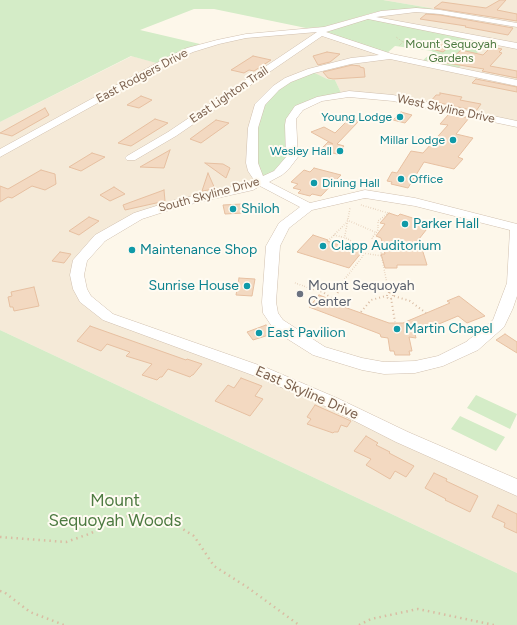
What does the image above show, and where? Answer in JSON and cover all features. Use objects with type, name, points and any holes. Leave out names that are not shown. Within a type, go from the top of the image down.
[{"type":"street","name":"East Rodgers Drive","points":[[0,154],[169,60],[190,50],[246,36],[323,31],[364,17],[381,13],[416,10],[440,12],[517,25]]},
{"type":"street","points":[[364,17],[517,46]]},
{"type":"street","points":[[323,31],[390,56],[517,82]]},
{"type":"street","name":"East Lighton Trail","points":[[131,158],[168,136],[323,31]]},
{"type":"street","points":[[308,207],[261,182],[254,171],[252,163],[253,128],[260,104],[271,92],[288,80],[311,71],[351,61],[390,56]]},
{"type":"street","points":[[259,75],[311,71]]},
{"type":"street","name":"South Skyline Drive","points":[[95,308],[85,299],[80,289],[77,275],[80,260],[100,238],[138,216],[157,209],[236,190],[261,182],[278,173],[292,157],[293,149],[290,125],[291,119],[299,108],[308,103],[334,96],[349,94],[375,96]]},
{"type":"street","name":"West Skyline Drive","points":[[375,96],[393,98],[517,124]]},
{"type":"street","points":[[365,194],[422,204],[517,228],[514,283],[506,308],[499,323],[472,346],[443,360],[415,367],[384,368],[362,364],[319,351],[291,334],[278,324],[271,313],[269,302],[274,246],[284,226],[308,207],[350,200],[365,194]]},
{"type":"street","name":"East Skyline Drive","points":[[95,308],[108,317],[129,326],[261,372],[332,402],[402,437],[517,488]]},
{"type":"path","points":[[396,37],[403,42],[408,42]]},
{"type":"path","points":[[399,46],[403,42]]},
{"type":"path","points":[[343,246],[343,238],[350,200],[388,213],[378,221],[379,227],[372,238],[380,248],[389,293],[410,301],[426,313]]},
{"type":"path","points":[[347,221],[376,232]]},
{"type":"path","points":[[328,241],[347,221]]},
{"type":"path","points":[[334,235],[358,245],[364,252],[382,256]]},
{"type":"path","points":[[295,283],[323,292],[334,300],[344,280],[363,256],[364,252]]},
{"type":"path","points":[[361,312],[371,300],[386,296],[389,293]]},
{"type":"path","points":[[386,296],[390,298]]},
{"type":"path","points":[[390,298],[394,296]]},
{"type":"path","points":[[390,298],[395,322]]},
{"type":"path","points":[[0,537],[66,542],[89,534],[130,515],[165,518],[194,536],[214,566],[247,587],[299,625]]},
{"type":"path","points":[[0,591],[4,592],[30,612],[64,625]]},
{"type":"path","points":[[359,625],[372,619],[418,610],[494,625]]},
{"type":"shaded area","points":[[383,0],[517,0],[517,124],[393,98],[342,95],[335,80],[327,79],[311,71],[261,182],[157,209],[100,238],[77,275],[95,307],[231,361],[517,488],[517,573],[0,330],[0,122],[132,56],[156,63],[200,44],[306,28],[324,27],[377,51],[455,70],[471,59],[364,17],[430,8]]},
{"type":"green space","points":[[0,0],[383,0],[430,8],[440,12],[409,9],[376,12],[324,27],[306,28],[214,9],[194,9],[140,30],[200,44],[156,63],[131,56],[0,122]]},
{"type":"green space","name":"Mount Sequoyah Gardens","points":[[364,17],[489,41],[471,59],[455,70],[420,63],[433,51],[395,46],[386,54],[327,35],[325,29]]},
{"type":"green space","points":[[311,71],[327,79],[335,80],[342,95],[320,99],[294,113],[292,157],[261,182],[253,128],[257,110],[276,88]]},
{"type":"green space","name":"Mount Sequoyah Woods","points":[[0,330],[517,573],[517,625],[0,625]]},
{"type":"green space","points":[[476,395],[517,414],[510,429],[467,408]]},
{"type":"green space","points":[[460,416],[505,437],[496,451],[451,429]]},
{"type":"building","points":[[500,0],[506,0],[497,10],[517,14],[517,21],[434,8],[442,2],[486,8]]},
{"type":"building","points":[[426,14],[440,15],[513,28],[508,35],[465,27],[466,26],[420,19]]},
{"type":"building","points":[[436,41],[452,44],[443,52],[428,48]]},
{"type":"building","points":[[491,47],[502,49],[499,52],[502,53],[490,66],[517,71],[517,78],[482,71],[484,69],[447,63],[461,50],[483,55]]},
{"type":"building","points":[[327,52],[340,54],[330,62],[318,65],[313,56]]},
{"type":"building","points":[[253,56],[271,60],[254,71],[249,70],[244,73],[231,70]]},
{"type":"building","points":[[352,65],[364,68],[365,77],[333,79],[328,78],[323,72]]},
{"type":"building","points":[[476,79],[517,87],[517,92],[472,83]]},
{"type":"building","points":[[440,93],[462,97],[460,100],[481,104],[476,111],[431,101],[436,95],[440,95]]},
{"type":"building","points":[[141,96],[152,100],[139,108],[127,105]]},
{"type":"building","points":[[45,108],[49,115],[12,136],[0,133]]},
{"type":"building","name":"Young Lodge","points":[[401,112],[412,115],[405,123],[393,120]]},
{"type":"building","points":[[449,114],[469,118],[456,134],[473,138],[458,157],[463,159],[454,169],[424,162],[408,188],[391,184],[392,182],[387,181],[392,172],[397,173],[411,151],[423,153],[448,125],[440,124]]},
{"type":"building","points":[[352,116],[358,122],[337,144],[344,146],[337,154],[320,150],[328,142],[333,144],[311,132],[324,127],[335,133]]},
{"type":"building","points":[[155,119],[168,123],[131,146],[118,143]]},
{"type":"building","points":[[216,120],[229,123],[201,143],[190,139]]},
{"type":"building","points":[[170,150],[164,168],[140,167]]},
{"type":"building","points":[[92,153],[105,157],[81,171],[69,167]]},
{"type":"building","points":[[205,163],[223,164],[230,168],[226,178]]},
{"type":"building","name":"Dining Hall","points":[[314,168],[341,175],[321,196],[312,194],[310,196],[298,193],[301,190],[293,188],[298,184],[291,182],[304,170],[310,172]]},
{"type":"building","points":[[41,170],[55,174],[56,184],[45,190],[32,186],[12,198],[8,197],[0,202],[0,186],[8,189]]},
{"type":"building","points":[[208,173],[215,189],[202,191]]},
{"type":"building","points":[[114,187],[125,194],[110,201],[100,195]]},
{"type":"building","points":[[164,190],[165,201],[125,210],[123,205]]},
{"type":"building","name":"Shiloh","points":[[242,204],[244,213],[225,214],[223,205]]},
{"type":"building","points":[[389,213],[398,216],[400,214],[430,225],[419,239],[427,265],[397,265],[397,268],[385,268],[381,254],[385,254],[381,238],[376,236],[385,224],[380,223]]},
{"type":"building","points":[[89,217],[99,221],[79,235],[69,231]]},
{"type":"building","name":"Clapp Auditorium","points":[[313,235],[362,252],[349,268],[297,252]]},
{"type":"building","points":[[60,252],[71,254],[64,263],[52,261]]},
{"type":"building","name":"Sunrise House","points":[[239,278],[255,279],[252,296],[236,295]]},
{"type":"building","points":[[34,287],[39,306],[14,311],[13,307],[10,307],[8,297],[12,296],[11,292]]},
{"type":"building","name":"Martin Chapel","points":[[319,295],[335,301],[333,303],[389,323],[403,323],[450,303],[447,301],[459,296],[485,316],[467,323],[458,316],[415,334],[416,338],[409,337],[412,351],[409,351],[410,355],[395,355],[394,351],[390,351],[388,338],[381,337],[380,334],[309,307]]},
{"type":"building","name":"East Pavilion","points":[[266,325],[272,334],[253,340],[247,332]]},
{"type":"building","points":[[90,326],[186,360],[187,359],[202,364],[190,377],[168,369],[162,377],[157,380],[142,375],[152,364],[126,356],[130,352],[107,344],[101,351],[77,341]]},
{"type":"building","points":[[505,334],[517,342],[517,353],[496,340]]},
{"type":"building","points":[[241,378],[262,386],[255,396],[263,399],[250,416],[215,401],[228,385],[234,388]]},
{"type":"building","points":[[315,405],[351,421],[347,427],[341,425],[338,432],[333,433],[307,424],[311,419],[307,417]]},
{"type":"building","points":[[366,436],[378,443],[376,445],[414,466],[406,477],[395,471],[390,479],[366,465],[371,459],[354,451]]},
{"type":"building","points":[[434,473],[447,479],[446,481],[478,496],[470,512],[425,488]]},
{"type":"building","points":[[498,505],[517,514],[517,533],[504,527],[505,523],[492,517]]},
{"type":"place","name":"Young Lodge","points":[[400,117]]},
{"type":"place","name":"Millar Lodge","points":[[453,140]]},
{"type":"place","name":"Wesley Hall","points":[[340,151]]},
{"type":"place","name":"Office","points":[[401,179]]},
{"type":"place","name":"Dining Hall","points":[[314,183]]},
{"type":"place","name":"Shiloh","points":[[233,209]]},
{"type":"place","name":"Parker Hall","points":[[405,224]]},
{"type":"place","name":"Clapp Auditorium","points":[[323,246]]},
{"type":"place","name":"Maintenance Shop","points":[[132,250]]},
{"type":"place","name":"Sunrise House","points":[[247,286]]},
{"type":"place","name":"Mount Sequoyah Center","points":[[300,294]]},
{"type":"place","name":"Martin Chapel","points":[[397,329]]},
{"type":"place","name":"East Pavilion","points":[[259,333]]}]
